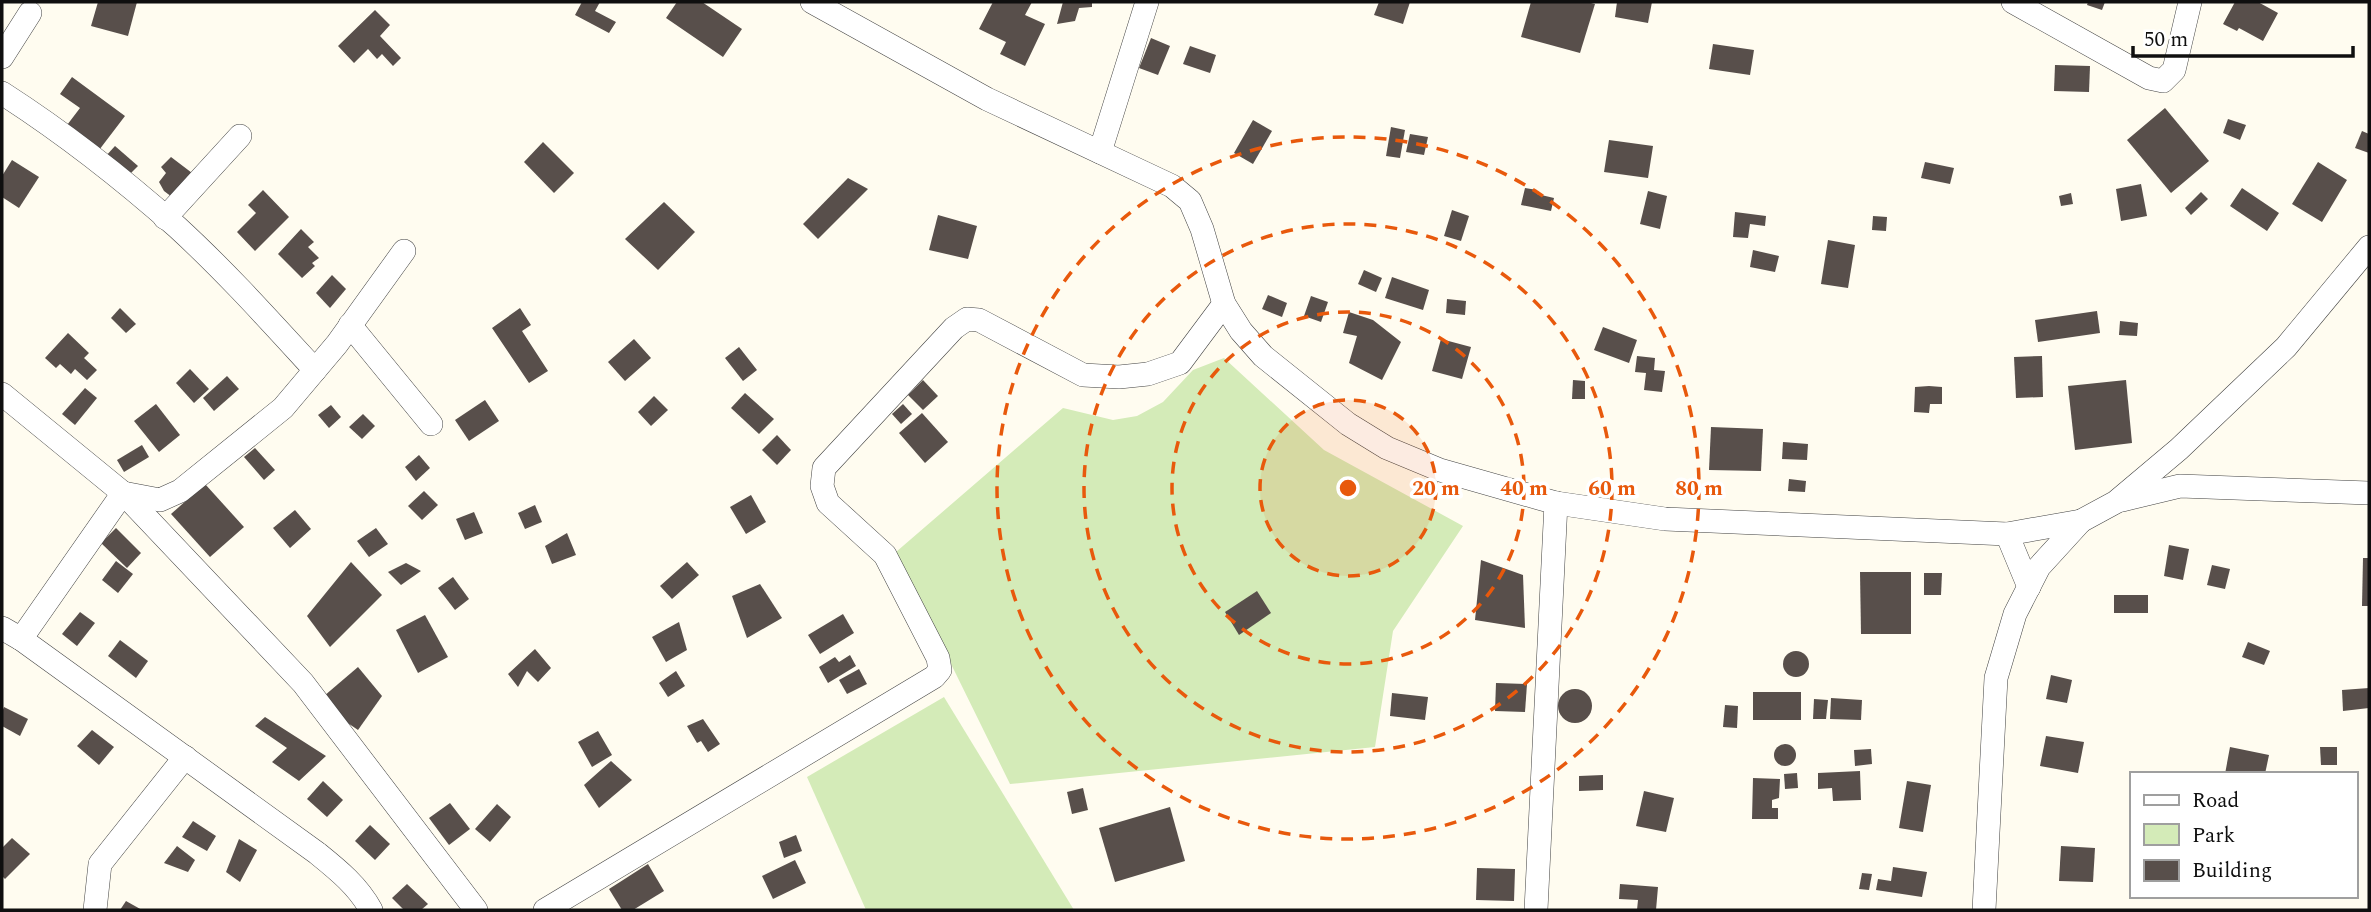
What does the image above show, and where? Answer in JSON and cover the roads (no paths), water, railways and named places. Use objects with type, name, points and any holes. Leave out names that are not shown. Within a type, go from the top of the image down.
[{"type":"street","points":[[811,2],[986,99],[1172,186],[1190,201],[1202,229],[1224,304],[1241,331],[1263,356],[1348,424],[1387,448],[1440,470],[1556,503],[1665,519],[2007,534],[2081,521],[2116,502],[2179,449],[2286,348],[2369,247]]},
{"type":"street","points":[[1100,152],[1147,2]]},
{"type":"street","points":[[2013,2],[2149,78],[2163,81],[2174,71],[2190,2]]},
{"type":"street","points":[[2,57],[30,13]]},
{"type":"street","points":[[2,93],[41,119],[165,218],[242,291],[315,370]]},
{"type":"street","points":[[165,218],[240,136]]},
{"type":"street","points":[[123,493],[160,500],[180,491],[283,408],[350,325],[404,251]]},
{"type":"street","points":[[545,910],[922,685],[940,670],[938,658],[885,555],[828,503],[822,486],[824,468],[954,328],[967,319],[979,320],[1083,375],[1119,377],[1148,374],[1180,363],[1224,304]]},
{"type":"street","points":[[350,325],[431,424]]},
{"type":"street","points":[[2,394],[123,493],[303,683],[476,910]]},
{"type":"street","points":[[2179,449],[2179,486]]},
{"type":"street","points":[[2116,502],[2179,486],[2369,493]]},
{"type":"street","points":[[123,493],[11,633],[317,853],[344,875],[364,897],[371,910]]},
{"type":"street","points":[[1536,910],[1556,503]]},
{"type":"street","points":[[1984,910],[1996,678],[2015,614],[2039,567],[2081,521]]},
{"type":"street","points":[[2007,534],[2029,587]]},
{"type":"street","points":[[94,910],[100,864],[185,757]]}]
